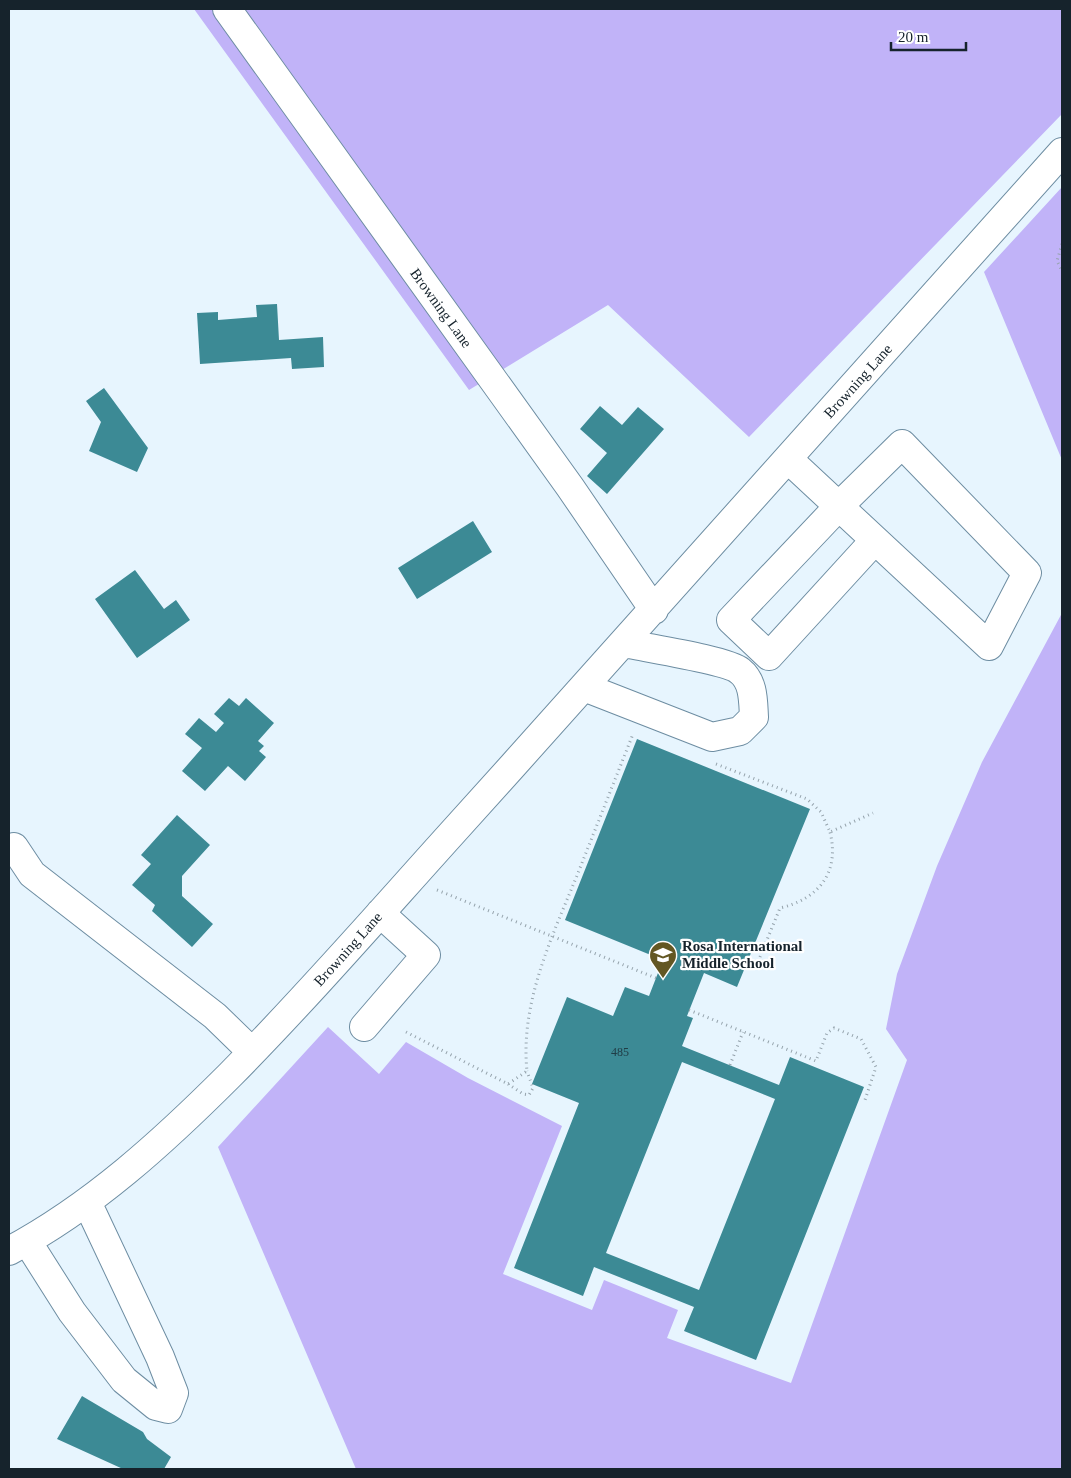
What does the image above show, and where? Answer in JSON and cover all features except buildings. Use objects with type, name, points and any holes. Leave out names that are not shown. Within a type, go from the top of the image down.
[{"type":"street","name":"Browning Lane","points":[[227,9],[570,487],[654,610]]},
{"type":"street","name":"Browning Lane","points":[[18,1246],[112,1184],[183,1122],[252,1052],[380,914],[654,610],[1062,152]]},
{"type":"street","points":[[788,459],[839,506],[989,646],[1027,573],[902,444],[839,506],[731,620],[769,656],[875,540]]},
{"type":"street","points":[[584,687],[712,737],[740,731],[754,717],[752,690],[740,671],[719,663],[624,643]]},
{"type":"street","points":[[9,850],[14,847],[32,874],[215,1016],[252,1052]]},
{"type":"street","points":[[364,1027],[426,955],[380,914]]},
{"type":"street","points":[[18,1246],[124,1380],[156,1406],[168,1408],[174,1393],[160,1357],[87,1202]]},
{"type":"path","points":[[1062,244],[1057,261],[1062,271]]},
{"type":"path","points":[[406,1032],[508,1084],[523,1094],[529,1095],[533,1088],[527,1071],[525,1051],[529,1011],[552,936],[634,731]]},
{"type":"path","points":[[707,760],[807,799],[821,812],[830,832],[834,855],[825,880],[816,891],[804,900],[780,908],[760,957]]},
{"type":"path","points":[[830,832],[873,813]]},
{"type":"path","points":[[437,890],[656,978]]},
{"type":"path","points":[[689,1010],[816,1061],[827,1033],[834,1028],[861,1039],[876,1067],[865,1100]]},
{"type":"path","points":[[730,1065],[743,1032]]},
{"type":"path","points":[[508,1084],[527,1071]]},
{"type":"shaded area","points":[[194,9],[1062,9],[1062,114],[749,437],[608,305],[469,390]]},
{"type":"shaded area","points":[[1062,187],[1062,460],[984,272]]},
{"type":"shaded area","points":[[1062,613],[1062,1469],[356,1469],[218,1147],[328,1027],[379,1074],[406,1042],[468,1078],[562,1126],[503,1274],[592,1310],[604,1280],[678,1310],[667,1338],[791,1383],[907,1060],[886,1029],[897,974],[937,866],[982,762]]},
{"type":"place","name":"Rosa International Middle School","points":[[663,979]]}]
